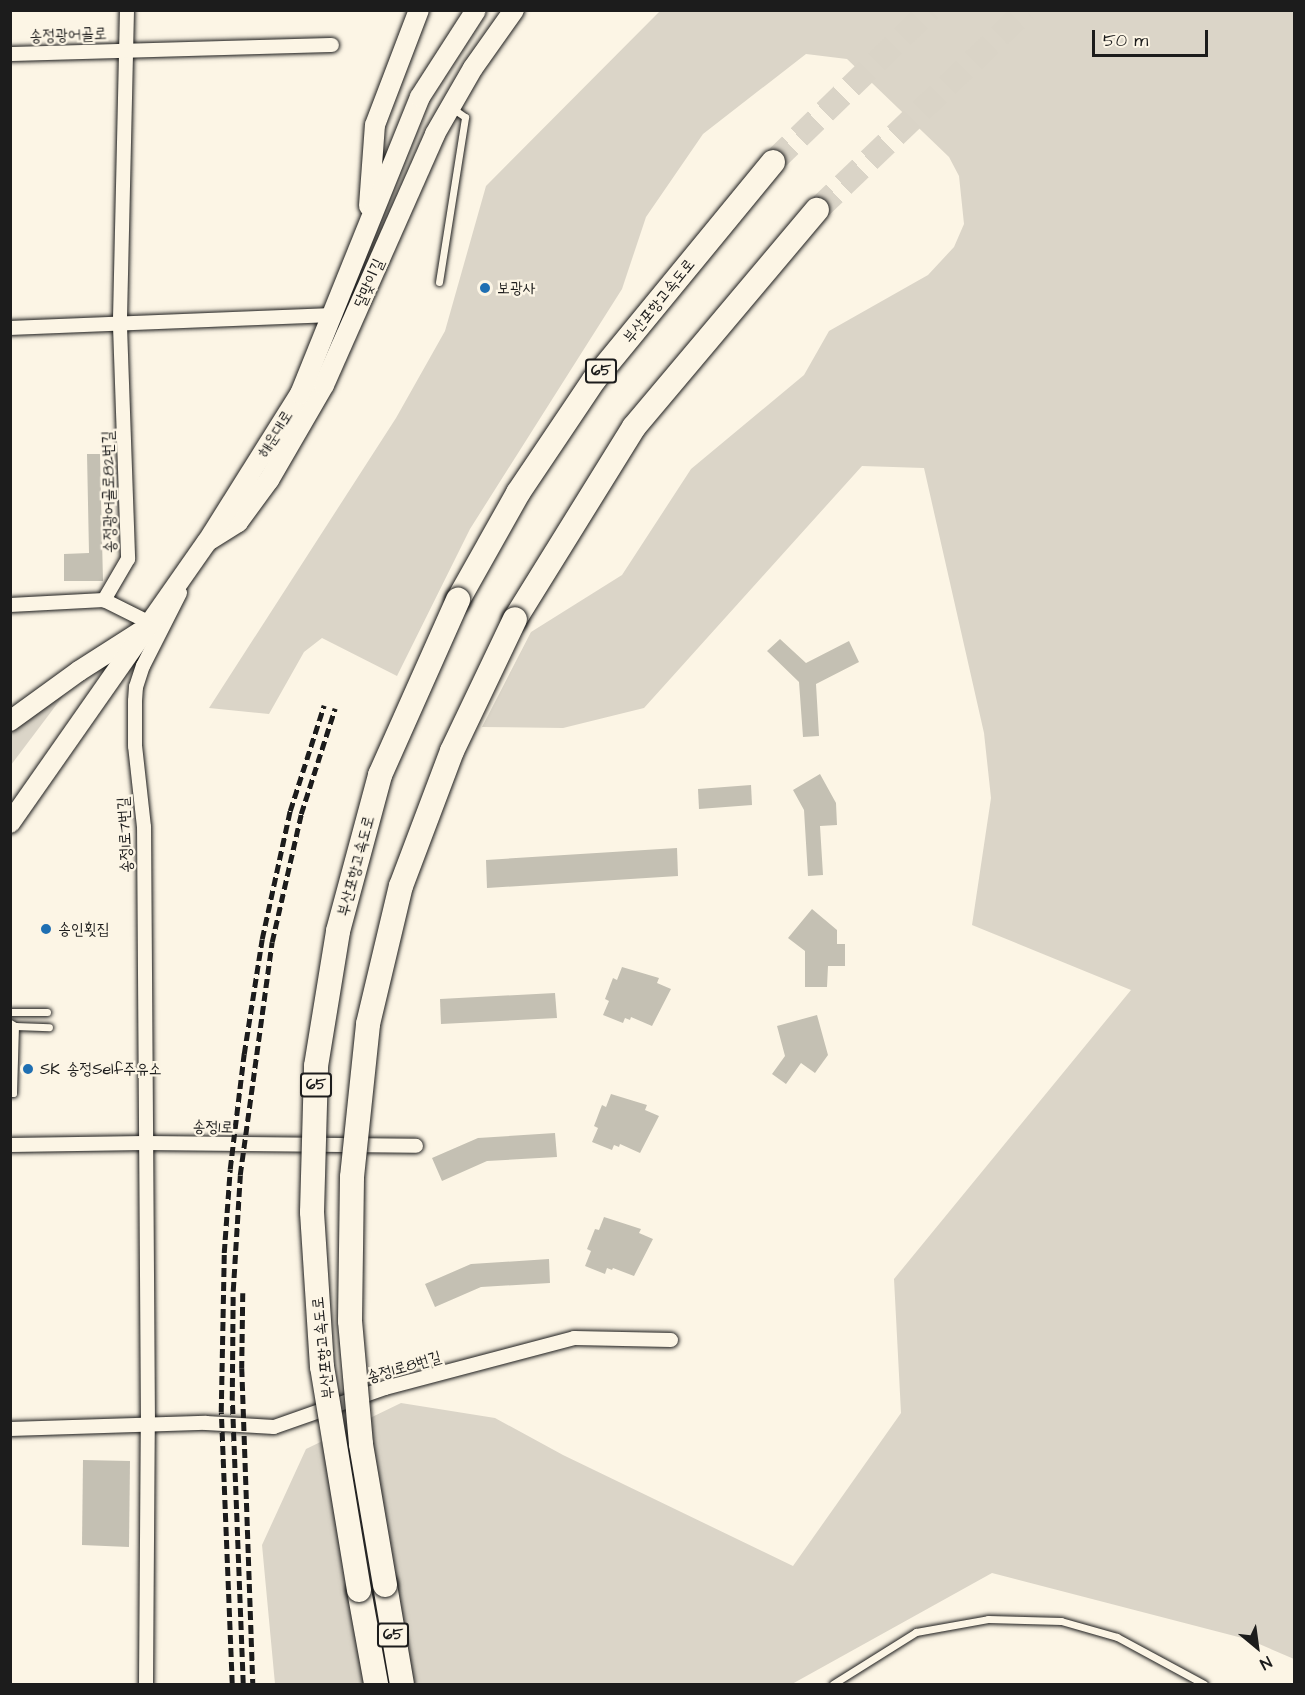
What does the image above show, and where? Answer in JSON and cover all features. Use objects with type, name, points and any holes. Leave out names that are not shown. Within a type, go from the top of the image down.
[{"type":"highway","name":"부산포항고속도로","points":[[376,1684],[322,1366],[312,1212],[316,1066],[338,931],[380,774],[458,600],[518,494],[594,380],[773,162]]},
{"type":"highway","name":"부산포항고속도로","points":[[402,1684],[361,1444],[350,1321],[352,1177],[368,1024],[401,886],[452,751],[515,619],[634,428],[817,210]]},
{"type":"main road","points":[[368,226],[375,125],[419,10]]},
{"type":"main road","name":"해운대로","points":[[10,823],[207,542],[300,394],[420,97],[476,10]]},
{"type":"main road","name":"달맞이길","points":[[207,542],[238,522],[269,480],[324,385],[406,197],[449,107],[472,68],[514,10]]},
{"type":"main road","points":[[10,721],[78,671],[149,625]]},
{"type":"street","name":"송정광어골로82번길","points":[[104,600],[128,559],[120,326],[127,10]]},
{"type":"street","points":[[127,50],[332,45]]},
{"type":"street","name":"송정광어골로","points":[[10,54],[127,50]]},
{"type":"street","points":[[10,328],[120,326],[332,315]]},
{"type":"street","name":"송정1로7번길","points":[[145,1143],[144,827],[135,746],[136,687],[143,666],[207,542]]},
{"type":"street","points":[[10,605],[104,600],[149,625]]},
{"type":"street","points":[[145,1143],[148,1425],[146,1684]]},
{"type":"street","name":"송정1로","points":[[10,1145],[145,1143],[416,1146]]},
{"type":"street","name":"송정1로8번길","points":[[10,1429],[206,1423],[274,1427],[385,1388],[574,1338],[670,1340]]},
{"type":"lane","points":[[439,282],[465,117],[449,107]]},
{"type":"lane","points":[[10,1012],[47,1012]]},
{"type":"lane","points":[[10,1094],[13,1093],[13,1024],[49,1027]]},
{"type":"lane","points":[[833,1684],[916,1632],[988,1619],[1061,1621],[1117,1637],[1204,1684]]},
{"type":"shaded area","points":[[660,11],[1294,11],[1294,1659],[1250,1640],[992,1573],[792,1684],[275,1684],[262,1545],[306,1449],[401,1403],[495,1418],[563,1455],[793,1566],[901,1413],[894,1279],[1131,990],[972,925],[991,798],[984,733],[924,468],[862,466],[644,708],[563,728],[482,727],[531,632],[622,575],[691,469],[804,375],[829,331],[928,275],[954,247],[964,224],[959,176],[949,157],[847,59],[806,54],[703,134],[646,217],[622,289],[470,529],[397,676],[322,638],[304,652],[269,714],[209,708],[396,418],[445,331],[486,186]]},
{"type":"shaded area","points":[[62,693],[63,696],[11,765],[11,728]]},
{"type":"building","points":[[87,454],[100,454],[103,581],[64,581],[64,554],[89,553]]},
{"type":"building","points":[[780,639],[806,663],[849,641],[859,662],[816,684],[819,736],[803,737],[799,682],[767,651]]},
{"type":"building","points":[[820,774],[836,803],[837,825],[820,826],[823,875],[808,876],[804,810],[793,790]]},
{"type":"building","points":[[751,785],[752,805],[699,809],[698,789]]},
{"type":"building","points":[[677,848],[678,876],[487,888],[486,860]]},
{"type":"building","points":[[812,909],[837,930],[837,944],[845,944],[845,966],[828,966],[827,987],[805,987],[805,951],[788,938]]},
{"type":"building","points":[[622,967],[659,978],[657,983],[671,989],[652,1026],[631,1017],[630,1020],[625,1018],[623,1023],[603,1015],[609,1001],[605,999],[613,978],[617,980]]},
{"type":"building","points":[[555,993],[557,1018],[441,1024],[440,999]]},
{"type":"building","points":[[817,1015],[828,1055],[815,1073],[801,1063],[786,1084],[772,1074],[785,1056],[777,1026]]},
{"type":"building","points":[[611,1094],[647,1105],[645,1110],[659,1116],[640,1153],[620,1144],[619,1147],[614,1145],[612,1150],[592,1142],[598,1128],[594,1126],[602,1105],[606,1107]]},
{"type":"building","points":[[555,1133],[557,1157],[487,1161],[442,1181],[432,1158],[478,1138]]},
{"type":"building","points":[[604,1217],[641,1229],[639,1233],[653,1239],[634,1276],[613,1268],[612,1270],[607,1268],[605,1274],[585,1266],[591,1251],[587,1249],[595,1229],[599,1230]]},
{"type":"building","points":[[549,1259],[550,1283],[481,1287],[435,1307],[425,1284],[471,1264]]},
{"type":"building","points":[[83,1460],[130,1461],[129,1547],[82,1545]]},
{"type":"tunnel","points":[[773,162],[930,10]]},
{"type":"tunnel","points":[[817,210],[1026,10]]},
{"type":"railway","points":[[232,1684],[221,1412],[224,1253],[230,1169],[244,1054],[262,939],[290,811],[324,705]]},
{"type":"railway","points":[[243,1684],[232,1400],[233,1291],[240,1175],[272,942],[301,814],[335,708]]},
{"type":"railway","points":[[243,1293],[242,1368],[253,1684]]},
{"type":"place","name":"보광사","points":[[485,288]]},
{"type":"place","name":"송인횟집","points":[[46,929]]},
{"type":"place","name":"SK 송정Self주유소","points":[[28,1069]]}]
